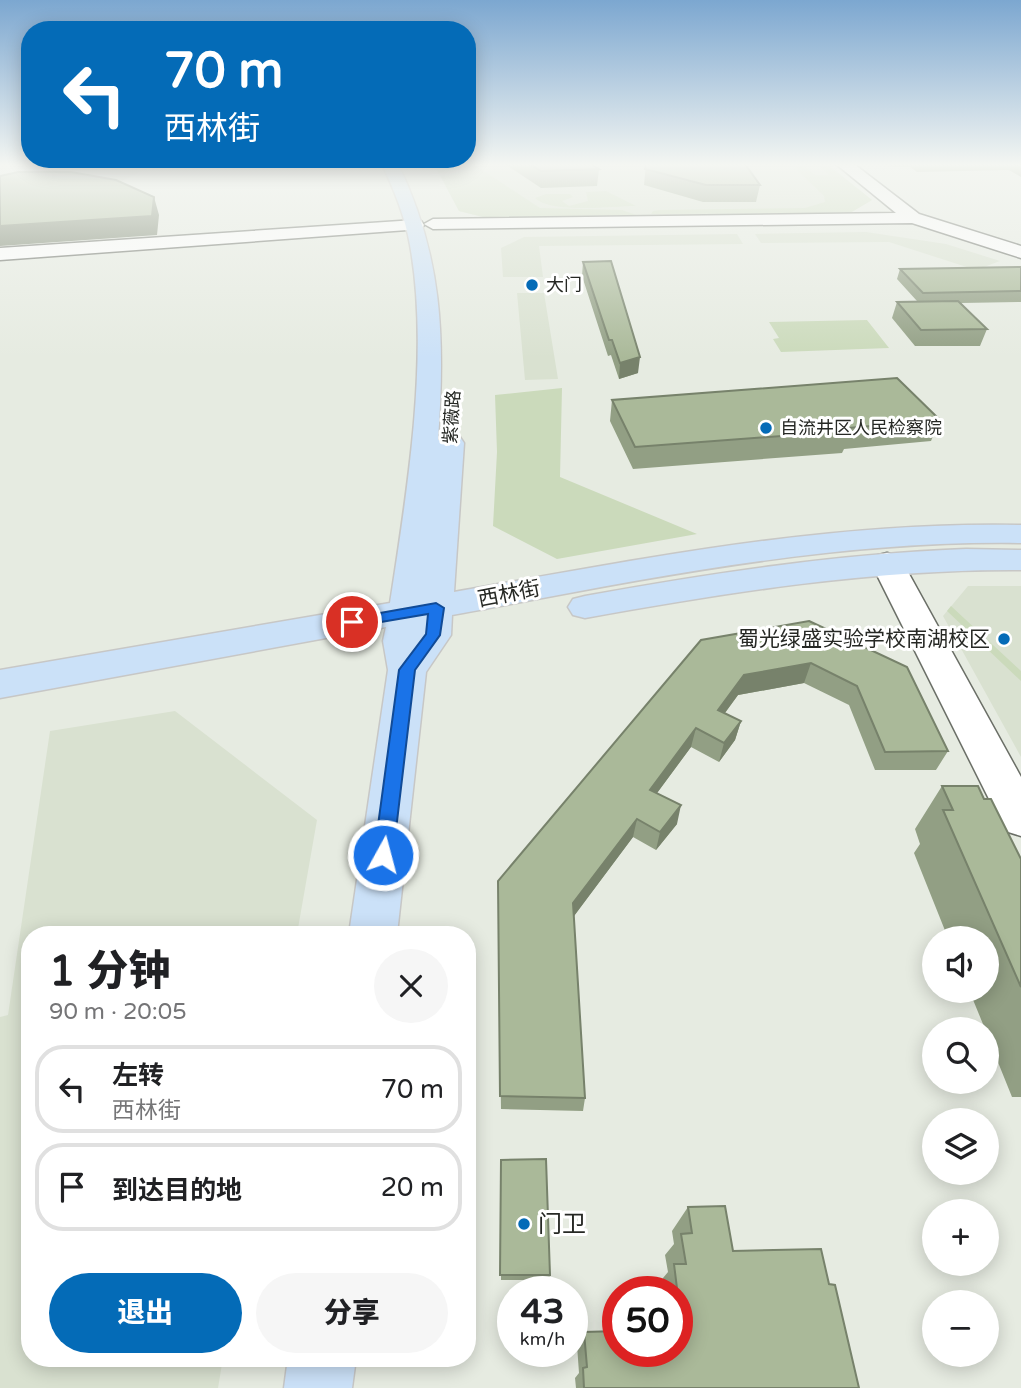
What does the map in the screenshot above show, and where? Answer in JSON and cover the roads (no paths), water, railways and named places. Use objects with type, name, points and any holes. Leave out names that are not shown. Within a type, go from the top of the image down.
[{"type":"main road","name":"紫薇路","points":[[417,633],[430,393],[424,229]]},
{"type":"main road","name":"紫薇路","points":[[425,229],[450,305],[454,381]]},
{"type":"main road","name":"紫薇路","points":[[374,926],[417,633],[452,420]]},
{"type":"main road","name":"西林街","points":[[0,684],[417,633],[742,552],[851,538],[964,532],[1021,534]]},
{"type":"main road","name":"西林街","points":[[0,708],[417,633],[762,576],[887,563],[1021,559]]},
{"type":"main road","points":[[318,1388],[321,1367]]},
{"type":"street","points":[[0,254],[369,229]]},
{"type":"street","points":[[948,229],[1021,251]]},
{"type":"street","points":[[887,563],[1021,818]]},
{"type":"place","name":"大门","points":[[532,285]]},
{"type":"place","name":"自流井区人民检察院","points":[[766,428]]},
{"type":"place","name":"蜀光绿盛实验学校南湖校区","points":[[1004,639]]},
{"type":"place","name":"门卫","points":[[524,1224]]}]
